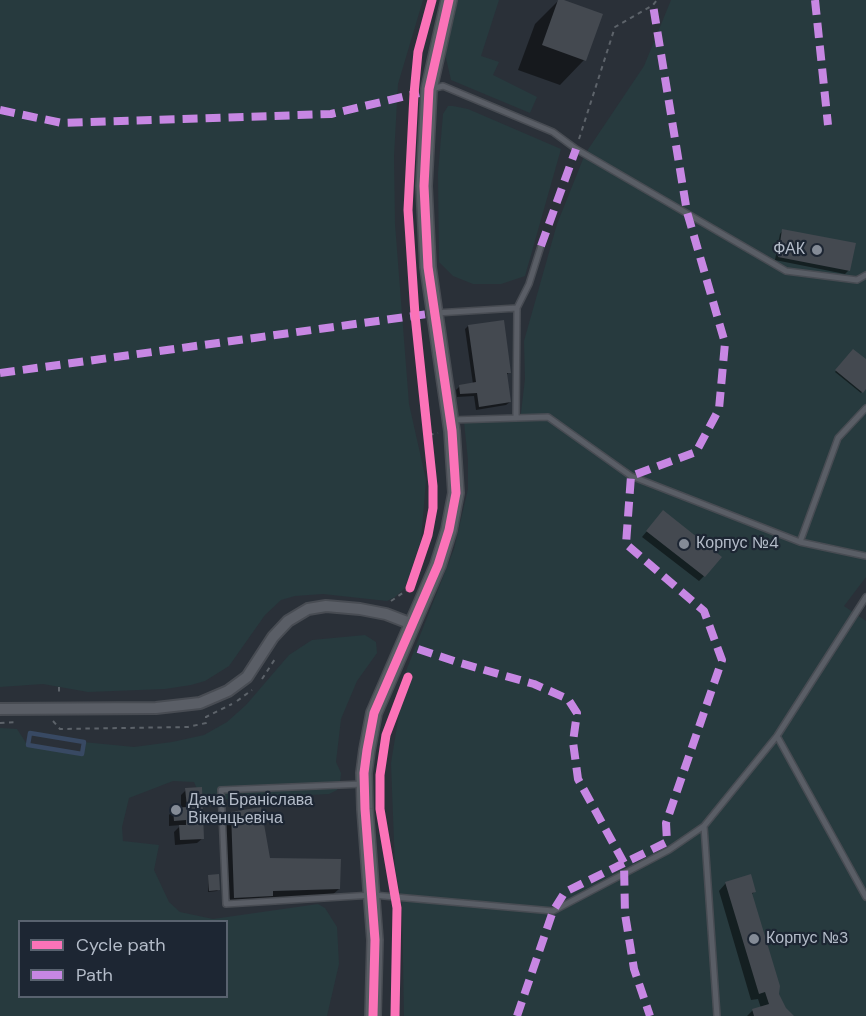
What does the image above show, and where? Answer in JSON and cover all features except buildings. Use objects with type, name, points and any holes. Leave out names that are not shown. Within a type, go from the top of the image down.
[{"type":"street","points":[[373,1016],[375,940],[364,784],[367,750],[374,713],[438,565],[454,509],[456,474],[428,267],[424,186],[429,89],[450,0]]},
{"type":"street","points":[[0,709],[156,708],[200,703],[228,691],[247,677],[273,637],[288,621],[308,609],[326,606],[360,609],[386,614],[412,624]]},
{"type":"lane","points":[[429,89],[443,86],[553,132],[576,149],[786,271],[857,280],[866,275]]},
{"type":"lane","points":[[516,418],[517,308],[529,284],[542,246]]},
{"type":"lane","points":[[435,313],[517,308]]},
{"type":"lane","points":[[800,542],[838,438],[866,408]]},
{"type":"lane","points":[[450,420],[548,417],[631,476],[800,542],[866,556]]},
{"type":"lane","points":[[364,784],[221,790],[226,904],[373,895],[553,911],[669,850],[704,826],[777,736],[866,597]]},
{"type":"lane","points":[[777,736],[866,897]]},
{"type":"lane","points":[[704,826],[717,1016]]},
{"type":"path","points":[[576,149],[615,27],[653,5],[657,0]]},
{"type":"path","points":[[427,424],[430,445]]},
{"type":"path","points":[[391,601],[410,588],[414,578]]},
{"type":"green space","points":[[0,0],[423,0],[398,84],[394,156],[395,224],[409,404],[426,480],[421,541],[405,588],[395,597],[387,601],[323,594],[295,596],[281,600],[265,615],[229,666],[205,681],[191,685],[165,689],[88,692],[43,684],[0,687]]},
{"type":"green space","points":[[458,0],[499,0],[481,56],[499,62],[493,75],[537,97],[530,113],[451,80],[445,54]]},
{"type":"green space","points":[[671,0],[866,0],[866,577],[844,606],[866,621],[866,1016],[404,1016],[402,907],[395,868],[391,763],[406,671],[454,549],[468,489],[464,422],[520,421],[525,379],[524,341],[557,224],[585,154],[644,66]]},
{"type":"green space","points":[[448,106],[468,109],[561,149],[525,276],[501,284],[473,284],[453,276],[439,262],[438,173],[443,114]]},
{"type":"green space","points":[[365,635],[376,642],[377,653],[357,681],[341,719],[336,762],[341,773],[337,790],[329,794],[207,800],[199,794],[194,782],[173,781],[129,798],[122,827],[123,841],[159,845],[154,870],[169,902],[180,912],[213,919],[318,904],[325,908],[337,927],[339,964],[327,1016],[0,1016],[0,728],[17,729],[28,746],[81,754],[83,742],[134,747],[204,735],[227,722],[246,705],[289,655],[312,640]]},
{"type":"waterway","points":[[30,733],[84,742],[82,754],[28,745],[30,733]]},
{"type":"marked path","points":[[815,0],[828,125]]},
{"type":"marked path","points":[[517,1016],[553,911],[565,892],[667,842],[666,823],[722,660],[704,611],[626,544],[631,476],[696,452],[719,409],[725,343],[687,212],[653,5]]},
{"type":"marked path","points":[[0,110],[62,123],[331,114],[419,93]]},
{"type":"marked path","points":[[541,246],[576,149]]},
{"type":"marked path","points":[[0,373],[435,313]]},
{"type":"marked path","points":[[418,649],[534,684],[568,699],[577,713],[573,742],[578,779],[624,863],[625,914],[634,969],[650,1016]]},
{"type":"cycle path","points":[[410,588],[428,535],[433,508],[433,486],[415,315],[408,210],[418,52],[432,0]]},
{"type":"cycle path","points":[[373,1016],[375,940],[365,809],[364,773],[367,750],[374,713],[438,565],[449,530],[456,493],[452,431],[428,267],[424,186],[429,89],[449,0]]},
{"type":"cycle path","points":[[395,1016],[397,908],[380,809],[380,775],[386,735],[408,677]]},
{"type":"place","name":"ФАК","points":[[817,250]]},
{"type":"place","name":"Корпус №4","points":[[684,544]]},
{"type":"place","name":"Дача Браніслава Вікенцьевіча","points":[[176,810]]},
{"type":"place","name":"Корпус №3","points":[[754,939]]}]
